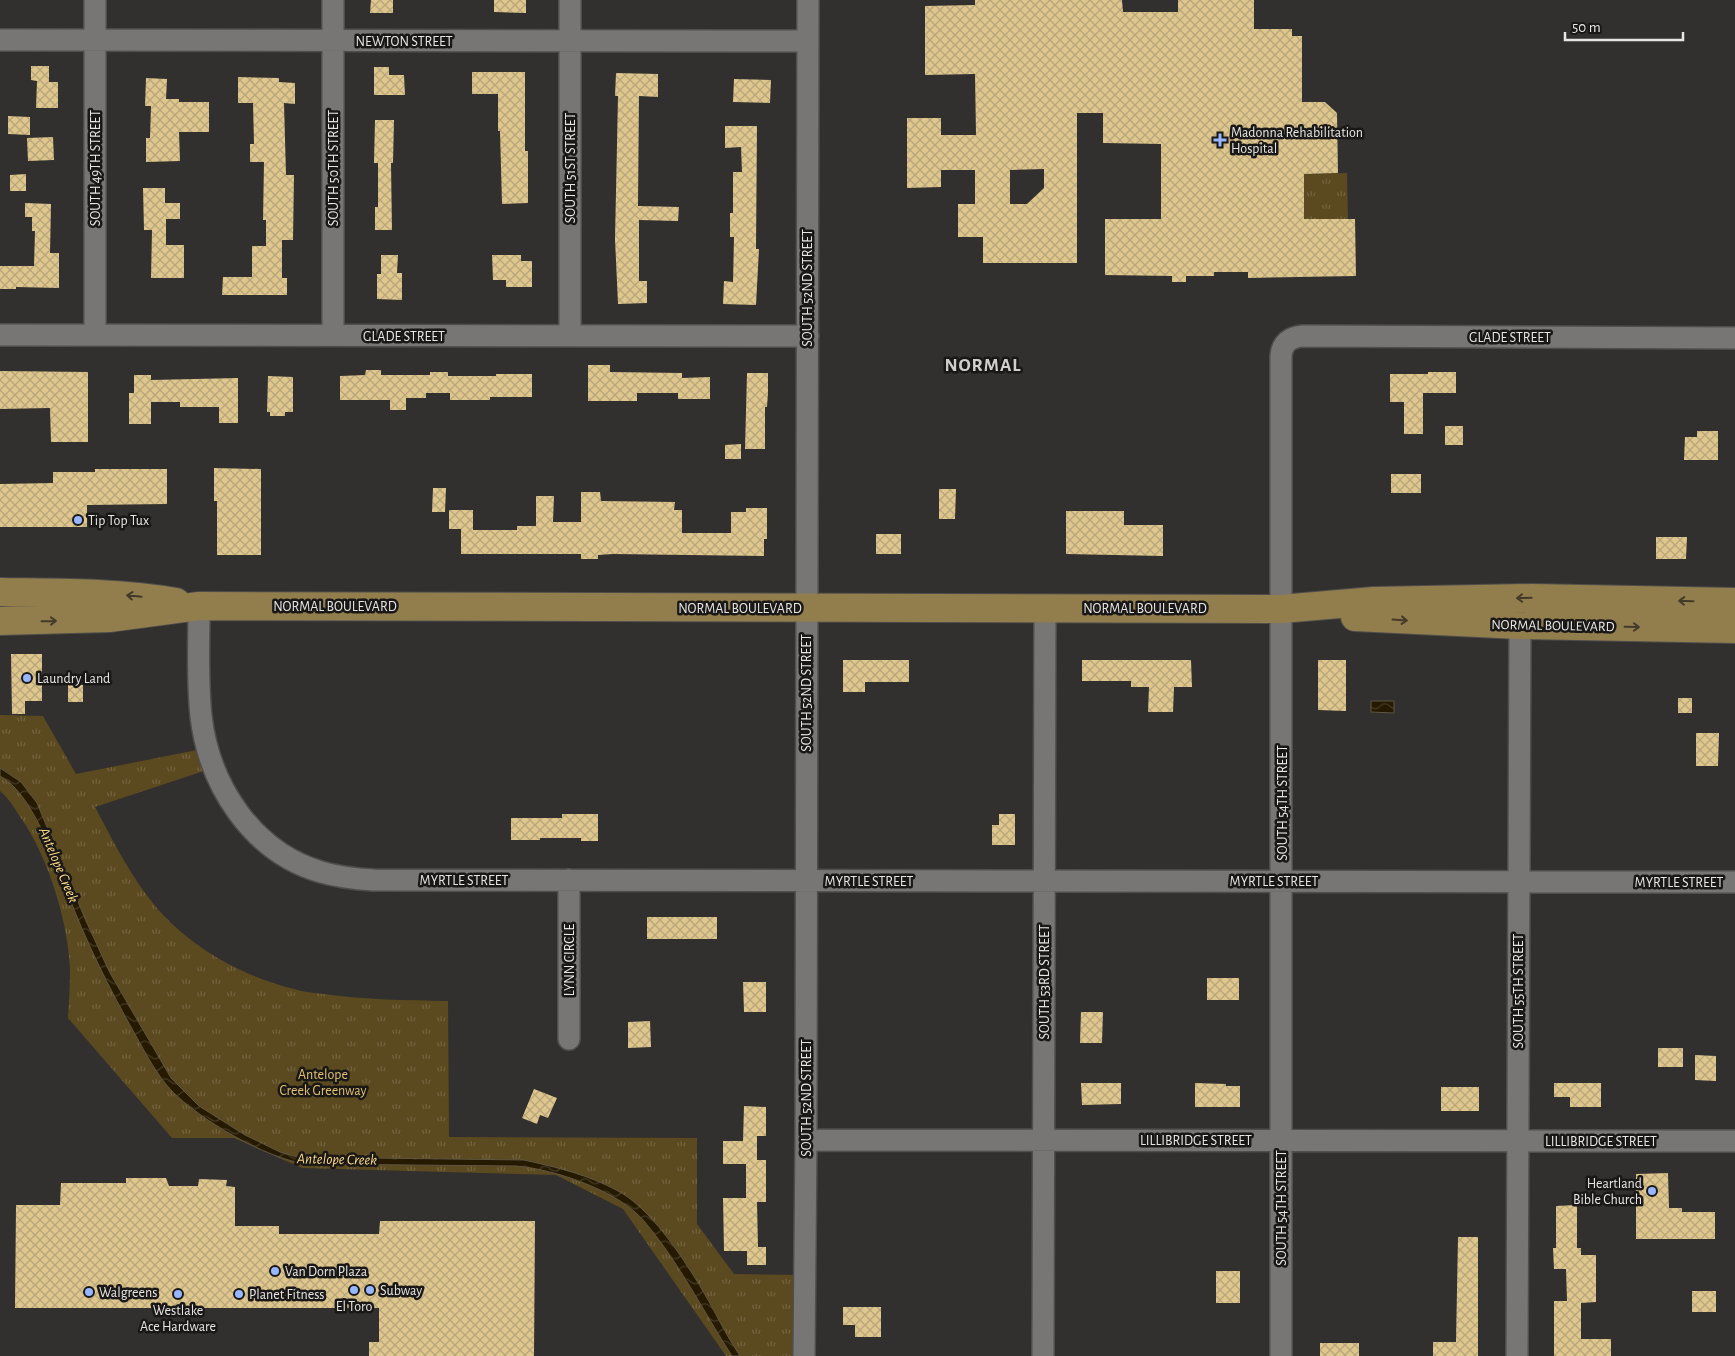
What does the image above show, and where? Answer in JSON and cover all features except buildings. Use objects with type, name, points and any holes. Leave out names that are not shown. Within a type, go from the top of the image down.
[{"type":"main road","name":"NORMAL BOULEVARD","points":[[0,592],[114,594],[139,596],[199,606]]},
{"type":"main road","name":"NORMAL BOULEVARD","points":[[0,621],[109,618],[199,606],[1282,609],[1374,601],[1514,598],[1735,602]]},
{"type":"main road","name":"NORMAL BOULEVARD","points":[[1282,609],[1347,617],[1393,620],[1520,625],[1735,629]]},
{"type":"street","name":"SOUTH 49TH STREET","points":[[95,0],[95,335]]},
{"type":"street","name":"SOUTH 50TH STREET","points":[[333,0],[333,336]]},
{"type":"street","name":"SOUTH 51ST STREET","points":[[570,0],[570,336]]},
{"type":"street","name":"SOUTH 52ND STREET","points":[[804,1356],[807,880],[808,0]]},
{"type":"street","name":"NEWTON STREET","points":[[0,40],[808,41]]},
{"type":"street","name":"GLADE STREET","points":[[0,335],[808,336]]},
{"type":"street","name":"GLADE STREET","points":[[1287,341],[1296,336],[1735,338]]},
{"type":"street","name":"SOUTH 54TH STREET","points":[[1280,1356],[1282,881],[1281,356],[1287,341]]},
{"type":"street","name":"MYRTLE STREET","points":[[199,606],[201,716],[213,768],[223,790],[253,830],[292,860],[320,871],[349,878],[373,880],[1735,882]]},
{"type":"street","name":"SOUTH 53RD STREET","points":[[1043,1356],[1045,608]]},
{"type":"street","name":"SOUTH 55TH STREET","points":[[1517,1356],[1520,625]]},
{"type":"street","name":"LYNN CIRCLE","points":[[569,880],[569,1039]]},
{"type":"street","name":"LILLIBRIDGE STREET","points":[[806,1140],[1735,1141]]},
{"type":"green space","points":[[1347,173],[1348,219],[1304,219],[1304,174]]},
{"type":"green space","name":"Antelope Creek Greenway","points":[[0,715],[43,716],[76,774],[207,748],[213,768],[95,807],[130,871],[156,907],[185,935],[201,948],[255,976],[312,993],[370,999],[448,1001],[449,1137],[697,1138],[697,1224],[734,1274],[805,1275],[804,1356],[726,1356],[623,1209],[556,1175],[302,1168],[234,1138],[172,1138],[68,1018],[70,969],[65,932],[56,892],[32,837],[13,805],[0,791]]},
{"type":"water","points":[[1371,701],[1394,701],[1394,713],[1371,712]]},
{"type":"water","name":"Antelope Creek","points":[[0,768],[21,782],[37,803],[86,921],[110,973],[171,1078],[199,1106],[245,1135],[280,1152],[297,1157],[524,1160],[572,1172],[607,1185],[642,1209],[664,1233],[684,1260],[740,1356],[732,1356],[680,1270],[644,1221],[633,1210],[603,1191],[567,1177],[516,1166],[306,1164],[253,1146],[216,1125],[183,1102],[156,1071],[126,1018],[89,945],[40,826],[22,796],[0,776]]},
{"type":"place","name":"Madonna Rehabilitation Hospital","points":[[1220,140]]},
{"type":"place","name":"Tip Top Tux","points":[[78,520]]},
{"type":"place","name":"Laundry Land","points":[[27,678]]},
{"type":"place","name":"Heartland Bible Church","points":[[1652,1191]]},
{"type":"place","name":"Van Dorn Plaza","points":[[275,1271]]},
{"type":"place","name":"El Toro","points":[[354,1290]]},
{"type":"place","name":"Subway","points":[[370,1290]]},
{"type":"place","name":"Walgreens","points":[[89,1292]]},
{"type":"place","name":"Westlake Ace Hardware","points":[[178,1294]]},
{"type":"place","name":"Planet Fitness","points":[[239,1294]]},
{"type":"district","name":"NORMAL","points":[[983,364]]}]
